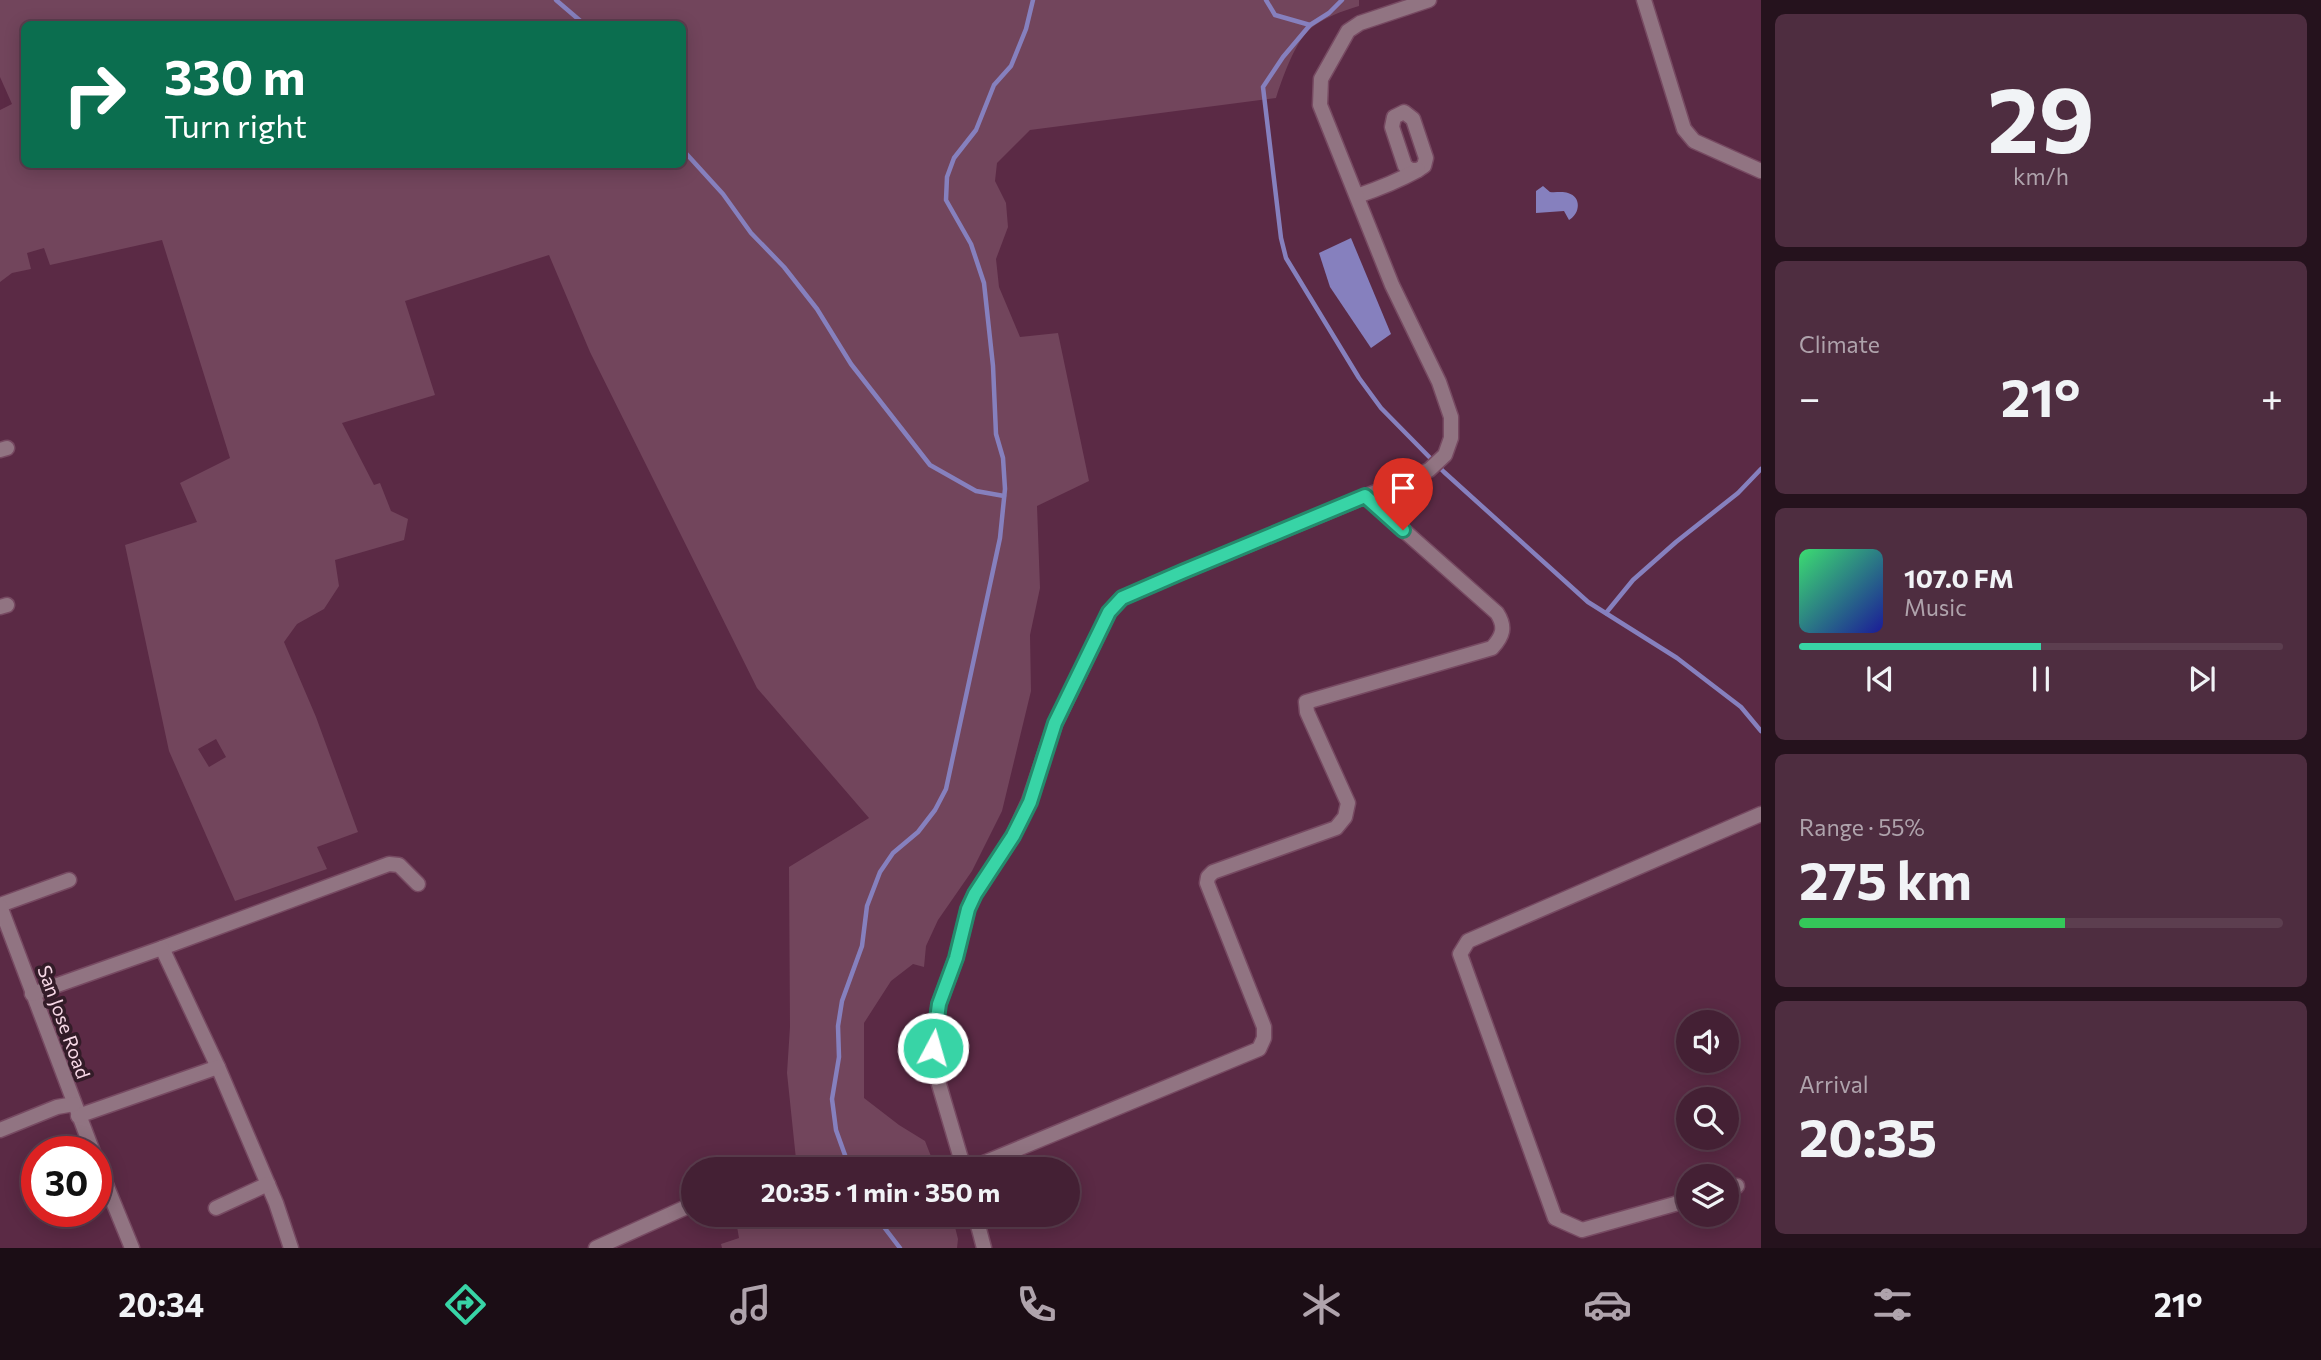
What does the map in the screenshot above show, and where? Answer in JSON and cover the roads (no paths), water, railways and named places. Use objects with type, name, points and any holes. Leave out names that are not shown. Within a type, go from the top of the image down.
[{"type":"street","points":[[962,1157],[933,1064],[934,1032],[939,1004],[956,958],[968,909],[1013,836],[1030,802],[1055,723],[1109,612],[1122,598],[1429,470],[1445,455],[1451,438],[1451,417],[1438,382],[1392,285],[1320,105],[1321,79],[1348,32],[1369,19],[1429,0]]},
{"type":"street","points":[[1644,0],[1684,129],[1694,141],[1761,171]]},
{"type":"street","points":[[1357,197],[1391,185],[1402,170],[1391,124],[1396,114],[1404,112],[1413,119],[1426,158],[1424,166],[1418,170],[1402,170]]},
{"type":"street","points":[[995,1157],[1259,1049],[1264,1038],[1264,1027],[1207,883],[1213,872],[1336,828],[1345,817],[1348,803],[1307,712],[1306,702],[1492,648],[1500,640],[1503,632],[1502,621],[1497,613],[1365,496]]},
{"type":"street","points":[[1676,1204],[1582,1230],[1555,1217],[1460,954],[1468,941],[1761,814]]},
{"type":"street","points":[[32,994],[389,864],[399,865],[418,884]]},
{"type":"street","points":[[0,905],[69,880]]},
{"type":"street","name":"San Jose Road","points":[[0,905],[87,1136]]},
{"type":"street","points":[[162,948],[218,1067],[268,1184],[291,1248]]},
{"type":"street","points":[[0,1130],[57,1107],[76,1110],[218,1067]]},
{"type":"street","points":[[216,1208],[268,1184]]},
{"type":"street","points":[[112,1199],[132,1248]]},
{"type":"street","points":[[596,1248],[681,1210]]},
{"type":"street","points":[[978,1227],[984,1248]]},
{"type":"waterway","points":[[556,0],[580,21]]},
{"type":"waterway","points":[[846,1157],[836,1130],[832,1099],[839,1057],[838,1026],[842,1001],[862,946],[867,906],[880,872],[893,853],[918,832],[935,810],[946,789],[1000,538],[1005,489],[1003,458],[996,434],[993,366],[984,283],[971,244],[946,200],[947,177],[954,158],[976,130],[994,85],[1011,66],[1026,29],[1033,0]]},
{"type":"waterway","points":[[1266,0],[1275,15],[1310,25]]},
{"type":"waterway","points":[[1342,0],[1329,13],[1310,25],[1283,57],[1263,87],[1281,238],[1286,258],[1359,378],[1381,408],[1444,472],[1588,602],[1677,658],[1741,707],[1761,731]]},
{"type":"waterway","points":[[686,153],[723,194],[751,233],[784,267],[817,309],[851,364],[930,465],[976,491],[1004,496]]},
{"type":"waterway","points":[[1606,613],[1633,580],[1738,493],[1761,469]]},
{"type":"waterway","points":[[884,1227],[900,1248]]}]
